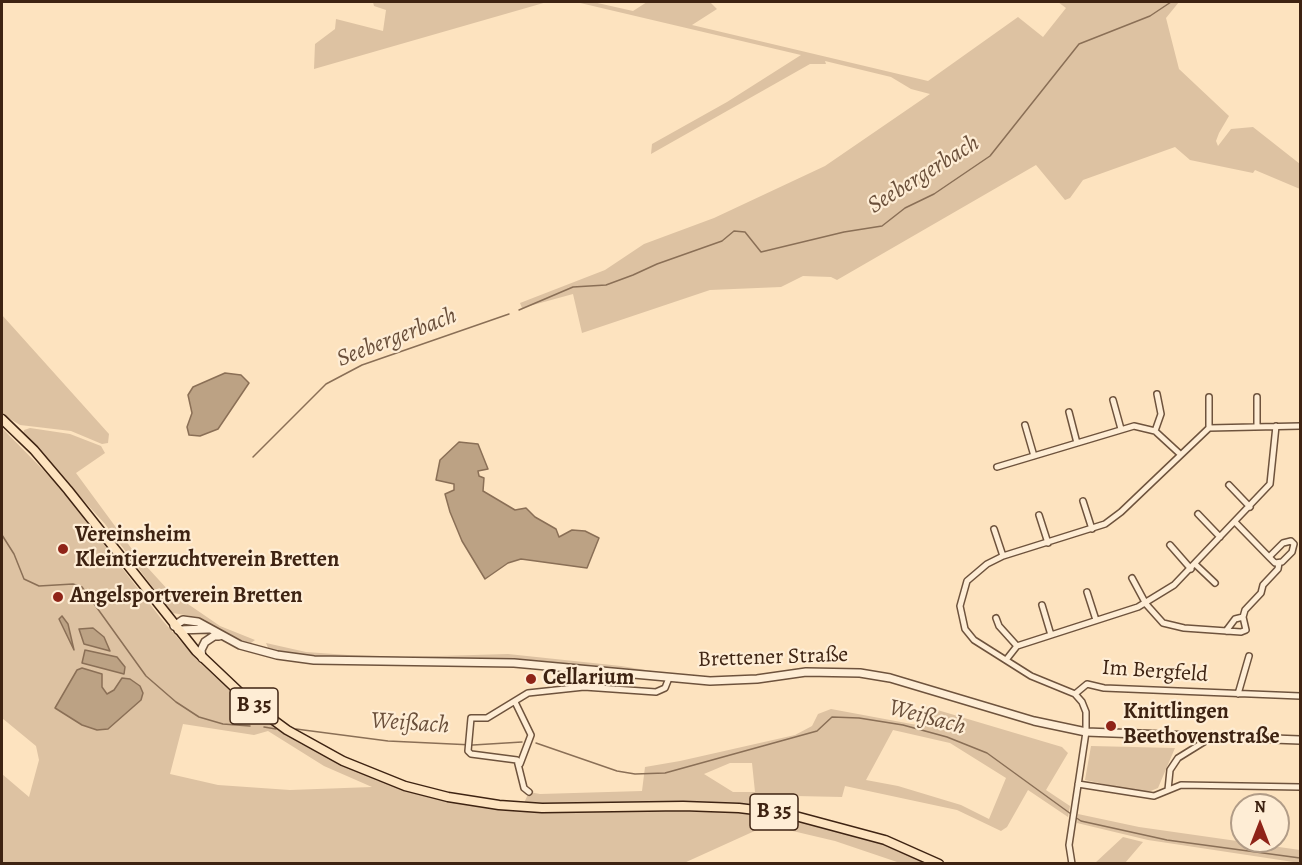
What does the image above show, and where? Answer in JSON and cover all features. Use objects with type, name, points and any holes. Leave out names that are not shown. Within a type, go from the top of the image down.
[{"type":"main road","name":"B 35","points":[[2,420],[34,450],[68,490],[202,658],[253,705],[287,730],[343,762],[382,777],[448,797],[499,805],[577,808],[683,806],[739,808],[788,814],[885,840],[939,864]]},
{"type":"street","points":[[1155,431],[1161,414],[1157,394]]},
{"type":"street","points":[[1209,397],[1209,428]]},
{"type":"street","points":[[1257,397],[1257,426]]},
{"type":"street","points":[[1113,400],[1121,429]]},
{"type":"street","points":[[1069,412],[1077,443]]},
{"type":"street","points":[[1025,425],[1034,456]]},
{"type":"street","points":[[1006,660],[1017,646],[1146,604],[1174,585],[1264,493],[1272,477],[1276,426]]},
{"type":"street","points":[[1072,864],[1069,845],[1086,732],[1086,712],[1082,702],[1075,694],[1031,676],[974,640],[965,629],[960,606],[967,581],[987,564],[1003,556],[1092,530],[1121,512],[1209,428],[1300,426]]},
{"type":"street","points":[[997,467],[1121,429],[1142,427],[1155,431],[1180,454]]},
{"type":"street","points":[[1228,485],[1250,507]]},
{"type":"street","points":[[1083,501],[1092,530]]},
{"type":"street","points":[[1198,514],[1220,537]]},
{"type":"street","points":[[1039,515],[1047,543]]},
{"type":"street","points":[[1235,522],[1269,557],[1279,563]]},
{"type":"street","points":[[994,529],[1003,556]]},
{"type":"street","points":[[1132,578],[1146,604],[1163,623],[1184,628],[1246,630],[1245,610],[1261,593],[1263,585],[1278,569],[1279,563],[1293,552],[1291,541],[1283,543],[1269,557]]},
{"type":"street","points":[[1170,545],[1215,583]]},
{"type":"street","points":[[1087,592],[1096,620]]},
{"type":"street","points":[[1042,605],[1051,635]]},
{"type":"street","points":[[1226,631],[1235,619],[1244,617]]},
{"type":"street","points":[[996,618],[999,626],[1017,646]]},
{"type":"street","name":"Brettener Straße","points":[[176,628],[208,629],[258,651],[314,660],[523,663],[669,678],[731,681],[806,672],[860,673],[890,678],[1035,721],[1086,732],[1300,740]]},
{"type":"street","points":[[202,658],[201,650],[205,642],[214,636],[220,636]]},
{"type":"street","name":"Im Bergfeld","points":[[1238,694],[1249,656]]},
{"type":"street","points":[[520,764],[517,760],[471,754],[468,748],[471,718],[487,718],[528,693],[584,687],[656,692],[665,688],[669,678]]},
{"type":"street","name":"Im Bergfeld","points":[[1075,694],[1087,684],[1104,688],[1300,696]]},
{"type":"street","points":[[514,702],[531,735],[520,764],[522,782],[529,792]]},
{"type":"street","points":[[1168,790],[1170,770],[1178,758],[1186,750],[1207,740],[1207,736]]},
{"type":"street","points":[[1078,784],[1154,796],[1181,785],[1300,786]]},
{"type":"shaded area","points":[[373,2],[547,2],[314,69],[315,44],[335,29],[336,19],[383,31],[386,10],[374,6]]},
{"type":"shaded area","points":[[576,2],[593,2],[633,11],[647,2],[710,2],[717,9],[692,25],[928,81],[1018,17],[1043,37],[1066,8],[1058,2],[1179,2],[1166,18],[1179,69],[1229,116],[1216,141],[1218,146],[1231,129],[1253,127],[1300,164],[1300,189],[1255,170],[1253,173],[1190,160],[1175,147],[1083,180],[1070,198],[1065,200],[1036,165],[837,280],[831,277],[803,276],[781,287],[710,290],[582,333],[573,294],[522,308],[520,303],[605,270],[644,244],[714,218],[825,166],[930,94],[911,89],[891,77],[825,61],[826,64],[810,64],[651,154],[652,144],[727,102],[801,55]]},
{"type":"shaded area","points":[[2,315],[109,434],[108,443],[102,444],[71,431],[20,425],[2,414]]},
{"type":"shaded area","points":[[225,373],[241,375],[249,383],[218,429],[200,436],[189,435],[187,427],[192,413],[188,395],[193,387]]},
{"type":"shaded area","points":[[2,428],[57,484],[163,621],[198,661],[257,715],[301,744],[378,781],[382,777],[405,786],[499,805],[524,803],[529,792],[540,794],[642,791],[645,767],[795,735],[812,726],[818,714],[831,709],[917,725],[924,706],[1062,747],[1068,753],[1046,790],[1070,806],[1068,817],[1028,790],[1007,827],[1001,831],[957,810],[845,786],[842,797],[796,796],[786,810],[740,803],[642,802],[644,811],[738,812],[809,823],[874,841],[930,863],[900,863],[835,841],[763,824],[759,829],[684,863],[2,863],[2,774],[29,797],[39,760],[36,746],[2,718]],"holes":[[[85,650],[117,657],[124,674],[82,663]],[[81,668],[102,674],[102,687],[107,694],[114,690],[122,678],[130,679],[140,686],[56,708],[77,670]],[[183,724],[254,735],[268,731],[324,766],[372,787],[290,790],[218,785],[170,774]],[[893,730],[950,743],[1006,778],[989,819],[961,805],[898,786],[866,780]],[[730,763],[752,763],[755,792],[733,792],[704,774]]]},
{"type":"shaded area","points":[[30,428],[70,434],[101,446],[105,453],[76,473],[137,556],[169,591],[220,626],[255,640],[251,643],[240,641],[198,617],[172,613],[105,524],[23,434],[24,430]]},
{"type":"shaded area","points":[[459,442],[478,444],[488,469],[478,471],[479,476],[484,478],[483,491],[515,510],[526,508],[535,517],[556,529],[559,537],[572,530],[585,531],[599,538],[587,568],[521,559],[508,563],[485,579],[462,541],[450,512],[445,494],[454,490],[454,484],[436,480],[440,460]]},
{"type":"shaded area","points":[[62,616],[68,624],[74,650],[59,619]]},
{"type":"shaded area","points":[[93,628],[104,637],[110,651],[84,644],[79,629]]},
{"type":"shaded area","points":[[266,643],[306,652],[348,655],[405,657],[508,654],[621,666],[677,675],[526,660],[317,656],[280,653],[269,650]]},
{"type":"shaded area","points":[[85,650],[117,657],[125,667],[124,674],[82,663]]},
{"type":"shaded area","points":[[82,668],[102,674],[102,687],[107,694],[114,690],[122,678],[130,679],[140,686],[143,693],[141,700],[108,729],[97,730],[82,725],[55,708],[77,670]]},
{"type":"shaded area","points":[[1091,746],[1175,748],[1158,788],[1146,793],[1085,780]]},
{"type":"shaded area","points":[[1078,814],[1139,827],[1230,840],[1230,852],[1148,840],[1077,823]]},
{"type":"shaded area","points":[[1123,837],[1143,842],[1125,863],[1095,863]]},
{"type":"shaded area","points":[[1290,849],[1300,850],[1300,863],[1234,853],[1290,853]]},
{"type":"waterway","name":"Seebergerbach","points":[[519,310],[573,287],[606,285],[722,241],[734,231],[745,232],[761,252],[844,232],[882,226],[905,208],[934,194],[990,156],[1079,44],[1150,16],[1171,2]]},
{"type":"waterway","name":"Seebergerbach","points":[[253,457],[326,384],[362,365],[509,314]]},
{"type":"waterway","name":"Weißach","points":[[2,535],[14,554],[24,579],[39,586],[73,584],[82,587],[146,676],[176,702],[199,717],[223,724],[250,726]]},
{"type":"waterway","name":"Weißach","points":[[536,743],[617,771],[635,774],[665,773],[817,731],[832,717],[859,718],[903,725],[947,737],[987,753],[1071,814]]},
{"type":"waterway","name":"Weißach","points":[[264,727],[276,729]]},
{"type":"waterway","name":"Weißach","points":[[296,729],[388,741],[473,745],[522,742]]},
{"type":"waterway","name":"Weißach","points":[[1075,817],[1081,821],[1167,840],[1300,858]]},
{"type":"place","name":"Vereinsheim Kleintierzuchtverein Bretten","points":[[63,549]]},
{"type":"place","name":"Angelsportverein Bretten","points":[[58,597]]},
{"type":"place","name":"Cellarium","points":[[531,679]]},
{"type":"place","name":"Knittlingen Beethovenstraße","points":[[1111,726]]}]
